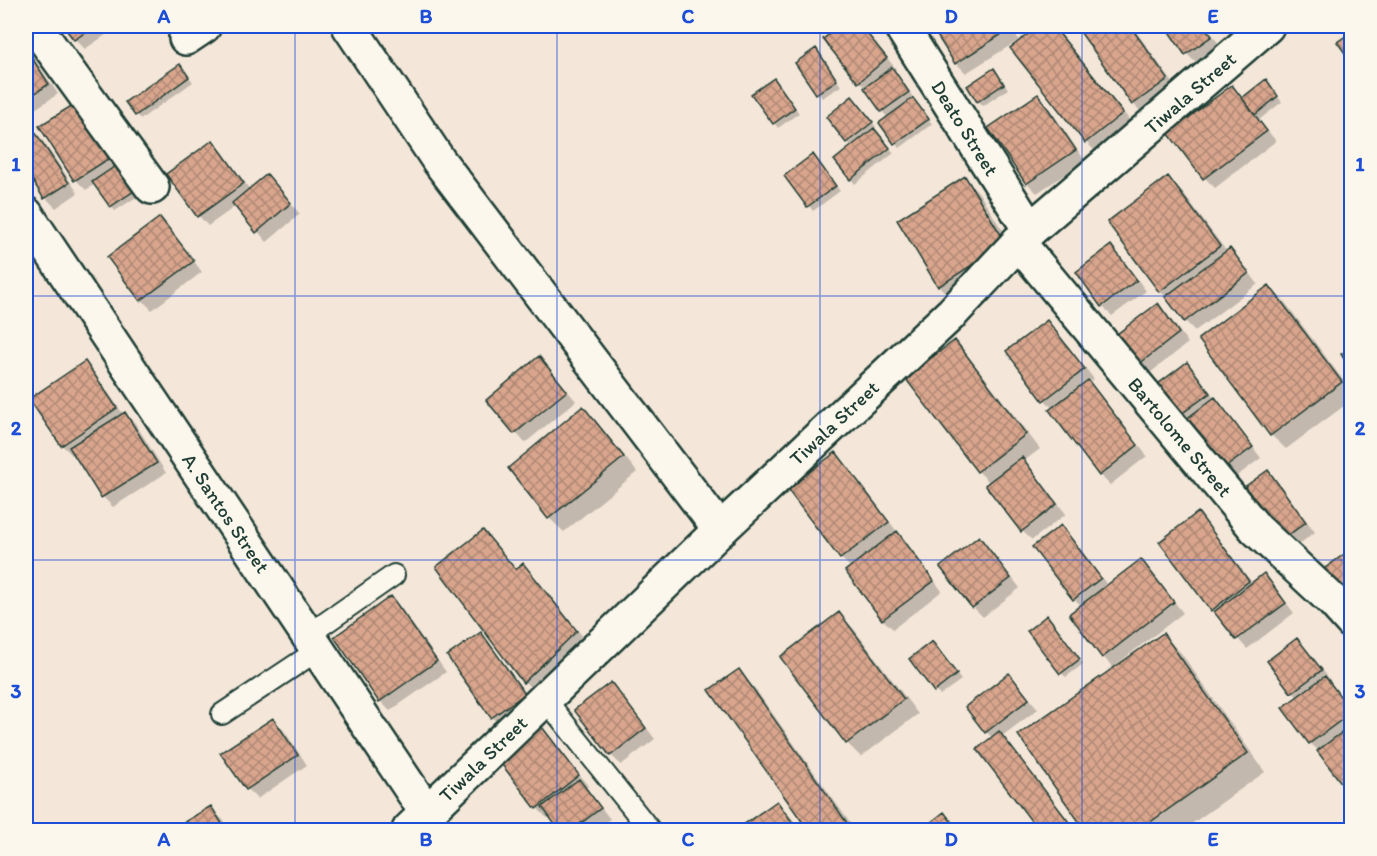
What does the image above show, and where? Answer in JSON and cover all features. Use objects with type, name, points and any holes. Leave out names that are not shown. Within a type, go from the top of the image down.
[{"type":"street","points":[[35,26],[152,186]]},
{"type":"street","points":[[349,26],[439,161],[720,530]]},
{"type":"street","name":"Deato Street","points":[[901,26],[1024,236]]},
{"type":"street","name":"Tiwala Street","points":[[418,822],[720,530],[952,313],[1024,236],[1267,26]]},
{"type":"street","name":"A. Santos Street","points":[[26,214],[313,642],[418,822]]},
{"type":"street","name":"Bartolome Street","points":[[1024,236],[1256,529],[1334,602],[1352,622]]},
{"type":"lane","points":[[222,714],[394,575]]},
{"type":"lane","points":[[545,699],[650,831]]},
{"type":"building","points":[[63,26],[95,26],[74,40]]},
{"type":"building","points":[[839,26],[861,26],[887,58],[858,83],[823,39]]},
{"type":"building","points":[[931,26],[1008,26],[1010,29],[955,64]]},
{"type":"building","points":[[1039,26],[1053,26],[1123,113],[1085,143],[1010,48]]},
{"type":"building","points":[[1076,26],[1130,26],[1168,79],[1132,105]]},
{"type":"building","points":[[1165,26],[1204,26],[1212,36],[1185,55]]},
{"type":"building","points":[[1352,32],[1352,63],[1337,42]]},
{"type":"building","points":[[816,48],[837,80],[816,94],[795,63]]},
{"type":"building","points":[[26,49],[49,84],[26,99]]},
{"type":"building","points":[[180,64],[189,77],[135,116],[125,102]]},
{"type":"building","points":[[892,67],[909,92],[881,112],[864,88]]},
{"type":"building","points":[[994,68],[1004,84],[977,102],[967,86]]},
{"type":"building","points":[[774,78],[795,108],[773,124],[751,94]]},
{"type":"building","points":[[1266,79],[1278,96],[1255,115],[1242,98]]},
{"type":"building","points":[[1232,85],[1267,131],[1203,179],[1168,133]]},
{"type":"building","points":[[1038,94],[1076,150],[1026,184],[988,128]]},
{"type":"building","points":[[852,96],[873,122],[846,143],[826,117]]},
{"type":"building","points":[[913,98],[929,119],[894,144],[879,123]]},
{"type":"building","points":[[81,100],[116,154],[74,181],[39,126]]},
{"type":"building","points":[[31,126],[69,183],[44,199],[26,170],[26,130]]},
{"type":"building","points":[[874,128],[890,148],[850,180],[834,160]]},
{"type":"building","points":[[213,140],[244,183],[197,217],[166,174]]},
{"type":"building","points":[[813,154],[836,186],[807,207],[784,176]]},
{"type":"building","points":[[120,163],[137,189],[110,207],[92,182]]},
{"type":"building","points":[[267,174],[291,203],[256,233],[232,203]]},
{"type":"building","points":[[965,176],[1006,243],[938,287],[897,220]]},
{"type":"building","points":[[1168,176],[1220,246],[1159,292],[1107,222]]},
{"type":"building","points":[[160,217],[194,261],[140,301],[107,257]]},
{"type":"building","points":[[1111,245],[1137,280],[1101,307],[1076,272]]},
{"type":"building","points":[[1230,248],[1249,273],[1184,322],[1165,297]]},
{"type":"building","points":[[1269,285],[1342,382],[1270,436],[1198,339]]},
{"type":"building","points":[[1158,303],[1179,333],[1139,364],[1117,334]]},
{"type":"building","points":[[1047,320],[1085,369],[1043,401],[1006,351]]},
{"type":"building","points":[[955,340],[1026,434],[977,472],[905,378]]},
{"type":"building","points":[[1352,348],[1352,372],[1341,354]]},
{"type":"building","points":[[539,356],[567,391],[514,434],[486,400]]},
{"type":"building","points":[[85,361],[117,408],[61,446],[29,399]]},
{"type":"building","points":[[1187,362],[1210,393],[1177,417],[1154,387]]},
{"type":"building","points":[[1088,380],[1138,445],[1099,476],[1049,410]]},
{"type":"building","points":[[1215,397],[1253,447],[1222,470],[1185,420]]},
{"type":"building","points":[[583,406],[624,457],[548,519],[508,468]]},
{"type":"building","points":[[125,412],[157,463],[101,498],[69,447]]},
{"type":"building","points":[[836,452],[889,522],[840,559],[787,489]]},
{"type":"building","points":[[1022,457],[1057,504],[1021,532],[985,485]]},
{"type":"building","points":[[1268,470],[1306,522],[1278,543],[1239,491]]},
{"type":"building","points":[[1198,512],[1249,581],[1211,611],[1159,542]]},
{"type":"building","points":[[1061,525],[1101,578],[1073,600],[1032,547]]},
{"type":"building","points":[[483,530],[516,570],[523,563],[577,631],[523,683],[436,567]]},
{"type":"building","points":[[897,531],[934,581],[882,620],[845,571]]},
{"type":"building","points":[[979,536],[1011,578],[972,608],[940,567]]},
{"type":"building","points":[[1350,550],[1352,552],[1352,596],[1343,602],[1321,571]]},
{"type":"building","points":[[1141,559],[1174,602],[1102,658],[1069,614]]},
{"type":"building","points":[[1264,573],[1286,603],[1236,640],[1214,612]]},
{"type":"building","points":[[391,596],[437,661],[379,702],[334,637]]},
{"type":"building","points":[[839,612],[904,699],[846,744],[780,657]]},
{"type":"building","points":[[1047,615],[1080,659],[1060,674],[1027,631]]},
{"type":"building","points":[[481,632],[525,694],[491,718],[447,656]]},
{"type":"building","points":[[1163,633],[1248,753],[1139,830],[1085,830],[1018,735]]},
{"type":"building","points":[[1297,638],[1322,670],[1291,693],[1267,661]]},
{"type":"building","points":[[932,641],[957,674],[934,692],[909,659]]},
{"type":"building","points":[[739,669],[852,830],[808,830],[709,690]]},
{"type":"building","points":[[1009,673],[1029,699],[985,733],[965,707]]},
{"type":"building","points":[[1325,676],[1352,712],[1309,744],[1282,708]]},
{"type":"building","points":[[611,682],[646,728],[610,756],[574,710]]},
{"type":"building","points":[[273,718],[298,755],[246,790],[220,753]]},
{"type":"building","points":[[1352,725],[1352,797],[1317,751]]},
{"type":"building","points":[[542,727],[579,775],[536,809],[499,761]]},
{"type":"building","points":[[999,731],[1075,830],[1038,830],[977,749]]},
{"type":"building","points":[[579,779],[601,808],[572,830],[559,830],[542,807]]},
{"type":"building","points":[[777,801],[798,830],[736,830]]},
{"type":"building","points":[[211,806],[226,830],[171,830]]},
{"type":"building","points":[[944,812],[958,830],[921,830]]}]
